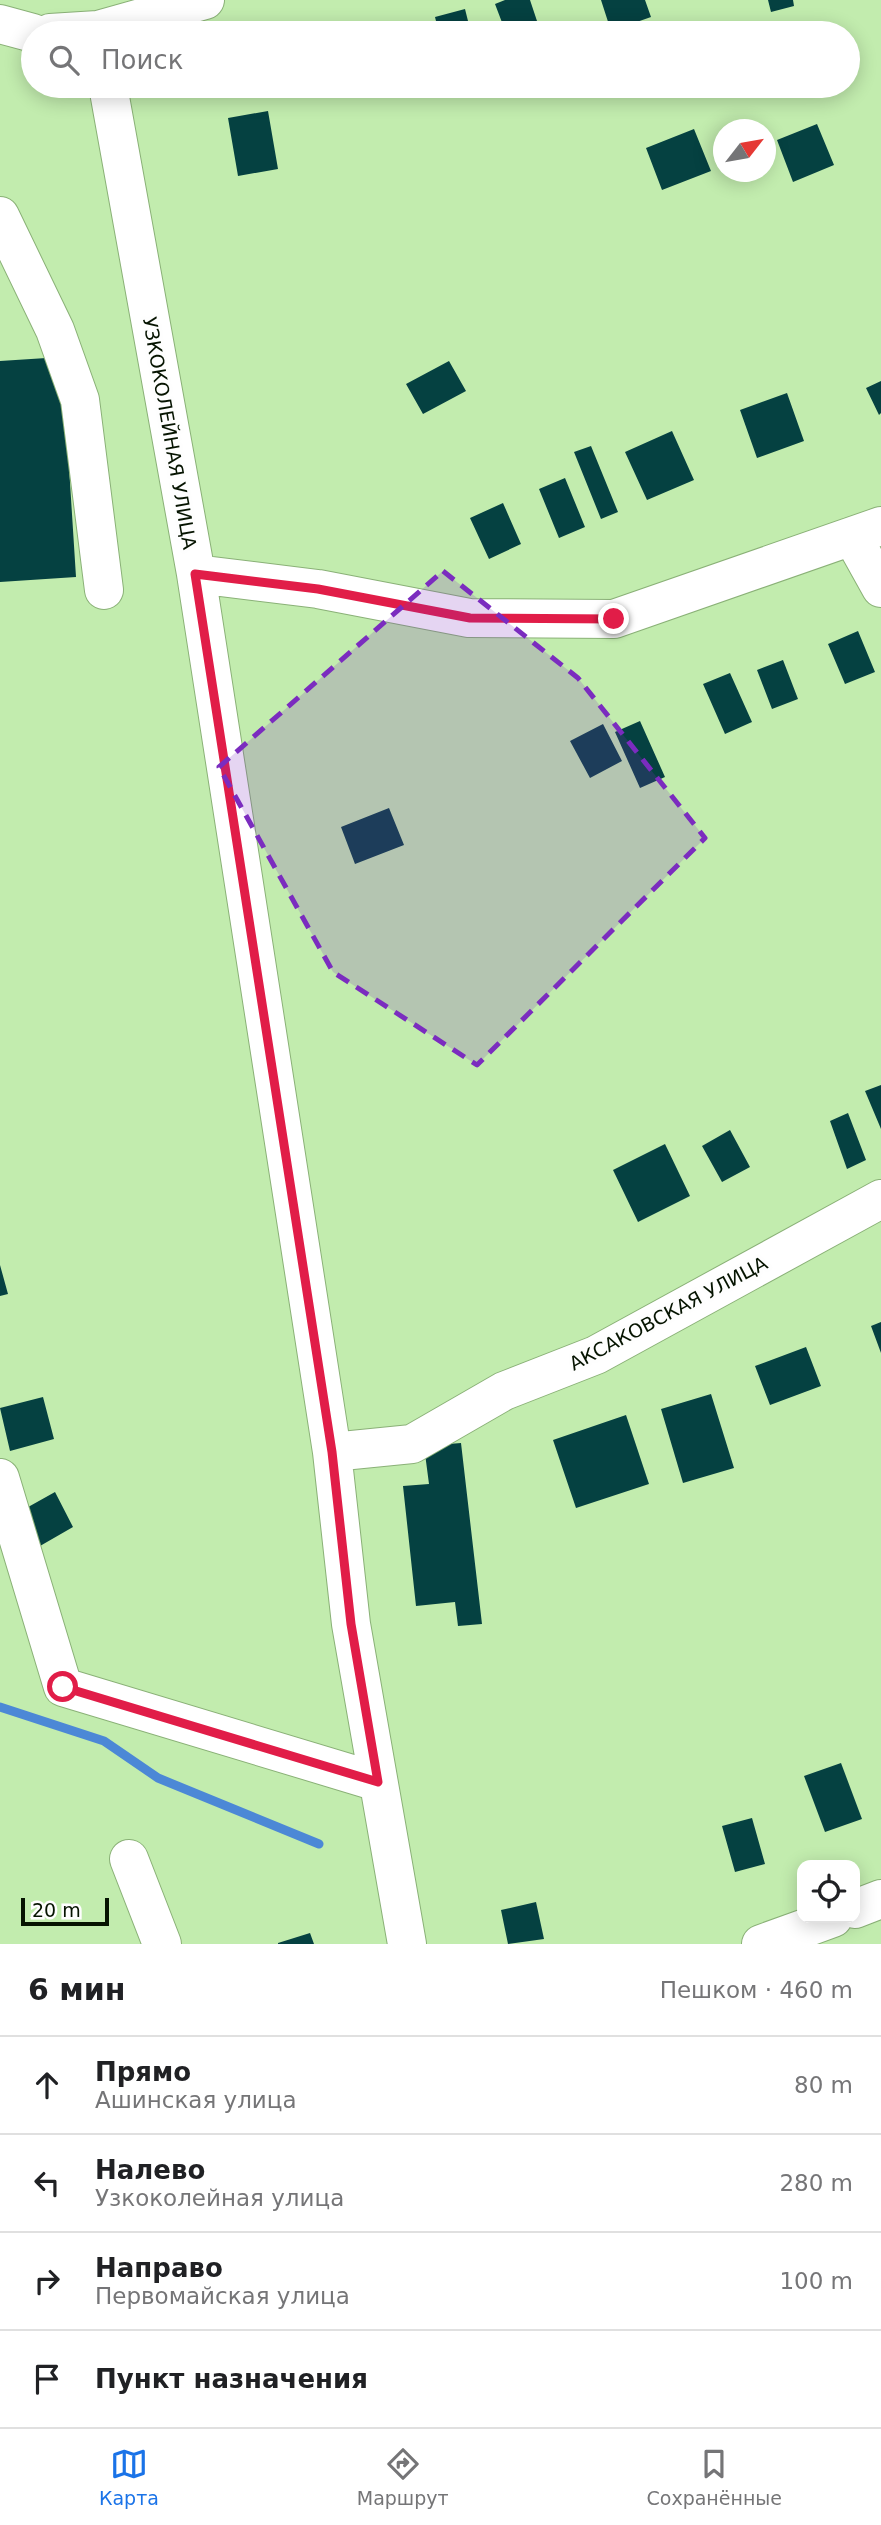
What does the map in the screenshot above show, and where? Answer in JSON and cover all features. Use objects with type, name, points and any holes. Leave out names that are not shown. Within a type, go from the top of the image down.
[{"type":"street","points":[[97,21],[205,0]]},
{"type":"street","points":[[0,24],[21,30]]},
{"type":"street","name":"УЗКОКОЛЕЙНАЯ УЛИЦА","points":[[110,98],[195,574],[332,1452],[351,1624],[407,1944]]},
{"type":"street","points":[[0,216],[55,330],[80,400],[104,590]]},
{"type":"street","points":[[195,574],[318,589],[470,618],[614,619],[866,531],[881,588]]},
{"type":"street","name":"АКСАКОВСКАЯ УЛИЦА","points":[[332,1452],[412,1444],[504,1391],[596,1355],[881,1199]]},
{"type":"street","points":[[0,1478],[63,1687],[378,1782]]},
{"type":"street","points":[[129,1859],[162,1944]]},
{"type":"street","points":[[860,1907],[881,1899]]},
{"type":"street","points":[[761,1944],[819,1923]]},
{"type":"highlighted area","points":[[443,571],[578,678],[705,838],[477,1065],[333,972],[219,767]]},
{"type":"building","points":[[505,0],[530,0],[537,21],[501,21],[495,4]]},
{"type":"building","points":[[601,0],[645,0],[651,17],[640,21],[608,21]]},
{"type":"building","points":[[768,0],[793,0],[794,6],[771,12]]},
{"type":"building","points":[[465,9],[468,21],[436,21],[435,17]]},
{"type":"building","points":[[268,111],[278,169],[238,176],[228,118]]},
{"type":"building","points":[[817,124],[834,165],[793,182],[777,140]]},
{"type":"building","points":[[694,129],[711,171],[662,190],[646,148]]},
{"type":"building","points":[[62,357],[76,577],[0,582],[0,361]]},
{"type":"building","points":[[449,361],[466,391],[423,414],[406,384]]},
{"type":"building","points":[[881,381],[881,413],[879,415],[866,388]]},
{"type":"building","points":[[787,393],[804,441],[757,458],[740,410]]},
{"type":"building","points":[[672,431],[694,480],[647,500],[625,452]]},
{"type":"building","points":[[591,446],[618,512],[601,519],[574,452]]},
{"type":"building","points":[[565,478],[585,527],[559,538],[539,489]]},
{"type":"building","points":[[503,503],[521,544],[489,559],[470,518]]},
{"type":"building","points":[[858,631],[875,672],[845,684],[828,644]]},
{"type":"building","points":[[783,660],[798,699],[772,709],[757,670]]},
{"type":"building","points":[[730,673],[752,722],[725,734],[703,684]]},
{"type":"building","points":[[640,721],[665,777],[640,788],[615,732]]},
{"type":"building","points":[[603,724],[622,761],[590,778],[570,741]]},
{"type":"building","points":[[389,808],[404,845],[355,864],[341,827]]},
{"type":"building","points":[[881,1085],[881,1129],[865,1091]]},
{"type":"building","points":[[848,1113],[866,1160],[847,1169],[830,1121]]},
{"type":"building","points":[[730,1130],[750,1167],[722,1182],[702,1146]]},
{"type":"building","points":[[665,1144],[690,1196],[638,1222],[613,1170]]},
{"type":"building","points":[[0,1265],[8,1294],[0,1296]]},
{"type":"building","points":[[881,1322],[881,1353],[871,1326]]},
{"type":"building","points":[[806,1347],[821,1386],[770,1405],[755,1366]]},
{"type":"building","points":[[711,1394],[734,1468],[683,1483],[661,1409]]},
{"type":"building","points":[[43,1397],[54,1439],[10,1451],[0,1408]]},
{"type":"building","points":[[626,1415],[649,1484],[576,1508],[553,1440]]},
{"type":"building","points":[[461,1443],[482,1624],[458,1626],[455,1602],[416,1606],[403,1486],[429,1484],[424,1446]]},
{"type":"building","points":[[55,1492],[73,1527],[40,1546],[21,1511]]},
{"type":"building","points":[[841,1763],[862,1819],[825,1832],[804,1776]]},
{"type":"building","points":[[752,1818],[765,1864],[735,1872],[722,1826]]},
{"type":"building","points":[[536,1902],[544,1939],[508,1944],[501,1910]]},
{"type":"building","points":[[310,1933],[314,1944],[278,1944],[278,1943]]},
{"type":"waterway","points":[[0,1707],[104,1741],[158,1778],[319,1844]]},
{"type":"route","points":[[63,1687],[378,1782],[351,1624],[332,1452],[195,574],[318,589],[470,618],[614,619]]}]
